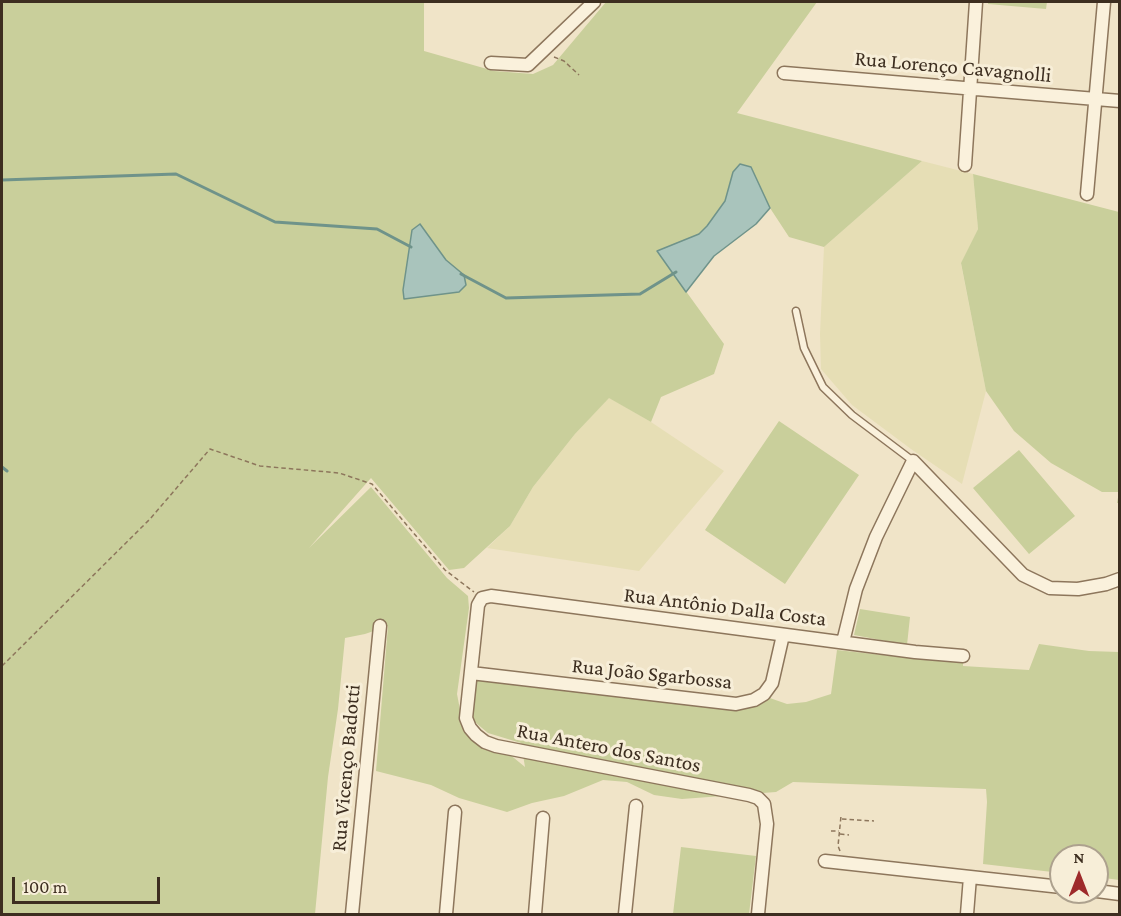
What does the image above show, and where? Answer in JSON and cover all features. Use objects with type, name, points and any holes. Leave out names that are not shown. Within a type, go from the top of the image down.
[{"type":"street","points":[[491,63],[528,65],[594,2]]},
{"type":"street","points":[[965,165],[976,2]]},
{"type":"street","points":[[1087,194],[1104,2]]},
{"type":"street","name":"Rua Lorenço Cavagnolli","points":[[784,73],[1119,101]]},
{"type":"street","points":[[843,642],[856,589],[872,547],[913,461],[1023,575],[1050,588],[1078,590],[1107,585],[1119,579]]},
{"type":"street","name":"Rua Antônio Dalla Costa","points":[[482,598],[491,596],[915,652],[963,656]]},
{"type":"street","name":"Rua Antero dos Santos","points":[[482,598],[478,604],[466,718],[470,728],[484,742],[496,746],[758,798],[764,804],[767,824],[758,915]]},
{"type":"street","name":"Rua Vicenço Badotti","points":[[352,915],[380,626]]},
{"type":"street","name":"Rua João Sgarbossa","points":[[471,673],[736,704],[754,700],[764,694],[772,682],[783,635]]},
{"type":"street","points":[[625,915],[636,806]]},
{"type":"street","points":[[447,915],[455,812]]},
{"type":"street","points":[[535,915],[543,818]]},
{"type":"street","points":[[825,861],[1049,886]]},
{"type":"street","points":[[967,915],[970,877]]},
{"type":"lane","points":[[796,311],[804,348],[823,387],[852,415],[913,461]]},
{"type":"path","points":[[542,52],[564,61],[579,75]]},
{"type":"path","points":[[2,666],[150,519],[210,449],[260,466],[339,473],[372,484],[445,570],[482,598]]},
{"type":"path","points":[[847,852],[839,851],[841,817],[874,821]]},
{"type":"path","points":[[831,831],[849,835]]},
{"type":"shaded area","points":[[922,161],[973,174],[978,229],[961,264],[986,391],[962,484],[852,405],[821,369],[820,334],[824,247]]},
{"type":"shaded area","points":[[609,397],[724,471],[639,571],[487,548],[510,526],[533,487],[575,434]]},
{"type":"green space","points":[[2,2],[424,2],[424,51],[494,71],[533,74],[553,65],[606,2],[817,2],[737,113],[922,161],[824,247],[789,237],[770,208],[751,167],[733,172],[725,201],[707,226],[699,234],[657,251],[724,344],[714,374],[661,397],[651,422],[609,398],[575,434],[533,487],[510,526],[464,568],[449,570],[371,478],[309,548],[371,487],[447,578],[468,596],[469,608],[457,694],[462,720],[470,739],[508,753],[525,767],[521,743],[488,733],[470,718],[468,677],[716,708],[751,702],[764,696],[787,704],[806,702],[831,694],[837,650],[909,658],[963,660],[963,666],[1029,670],[1039,644],[1089,651],[1119,652],[1119,880],[1109,879],[1109,844],[1049,844],[1049,872],[983,864],[986,789],[793,782],[776,792],[682,799],[654,795],[627,782],[603,780],[564,796],[532,803],[507,812],[459,798],[431,785],[376,771],[388,626],[345,638],[328,777],[315,914],[2,914]]},
{"type":"green space","points":[[988,2],[1047,2],[1046,9],[988,4]]},
{"type":"green space","points":[[973,174],[1119,212],[1119,492],[1102,492],[1051,463],[1014,431],[986,391],[961,263],[978,229]]},
{"type":"green space","points":[[779,421],[859,475],[785,584],[705,530]]},
{"type":"green space","points":[[1019,450],[1075,516],[1029,554],[973,488]]},
{"type":"green space","points":[[860,609],[910,617],[907,645],[854,635]]},
{"type":"green space","points":[[681,847],[756,856],[749,914],[673,914]]},
{"type":"water","points":[[740,164],[751,167],[770,208],[756,224],[714,256],[686,292],[657,251],[699,234],[707,226],[725,201],[733,172]]},
{"type":"water","points":[[420,224],[446,260],[464,275],[466,285],[459,292],[404,299],[403,290],[412,230]]},
{"type":"waterway","points":[[2,180],[176,174],[275,222],[377,229],[411,247]]},
{"type":"waterway","points":[[461,274],[506,298],[640,294],[676,272]]},
{"type":"waterway","points":[[2,467],[7,471]]}]
